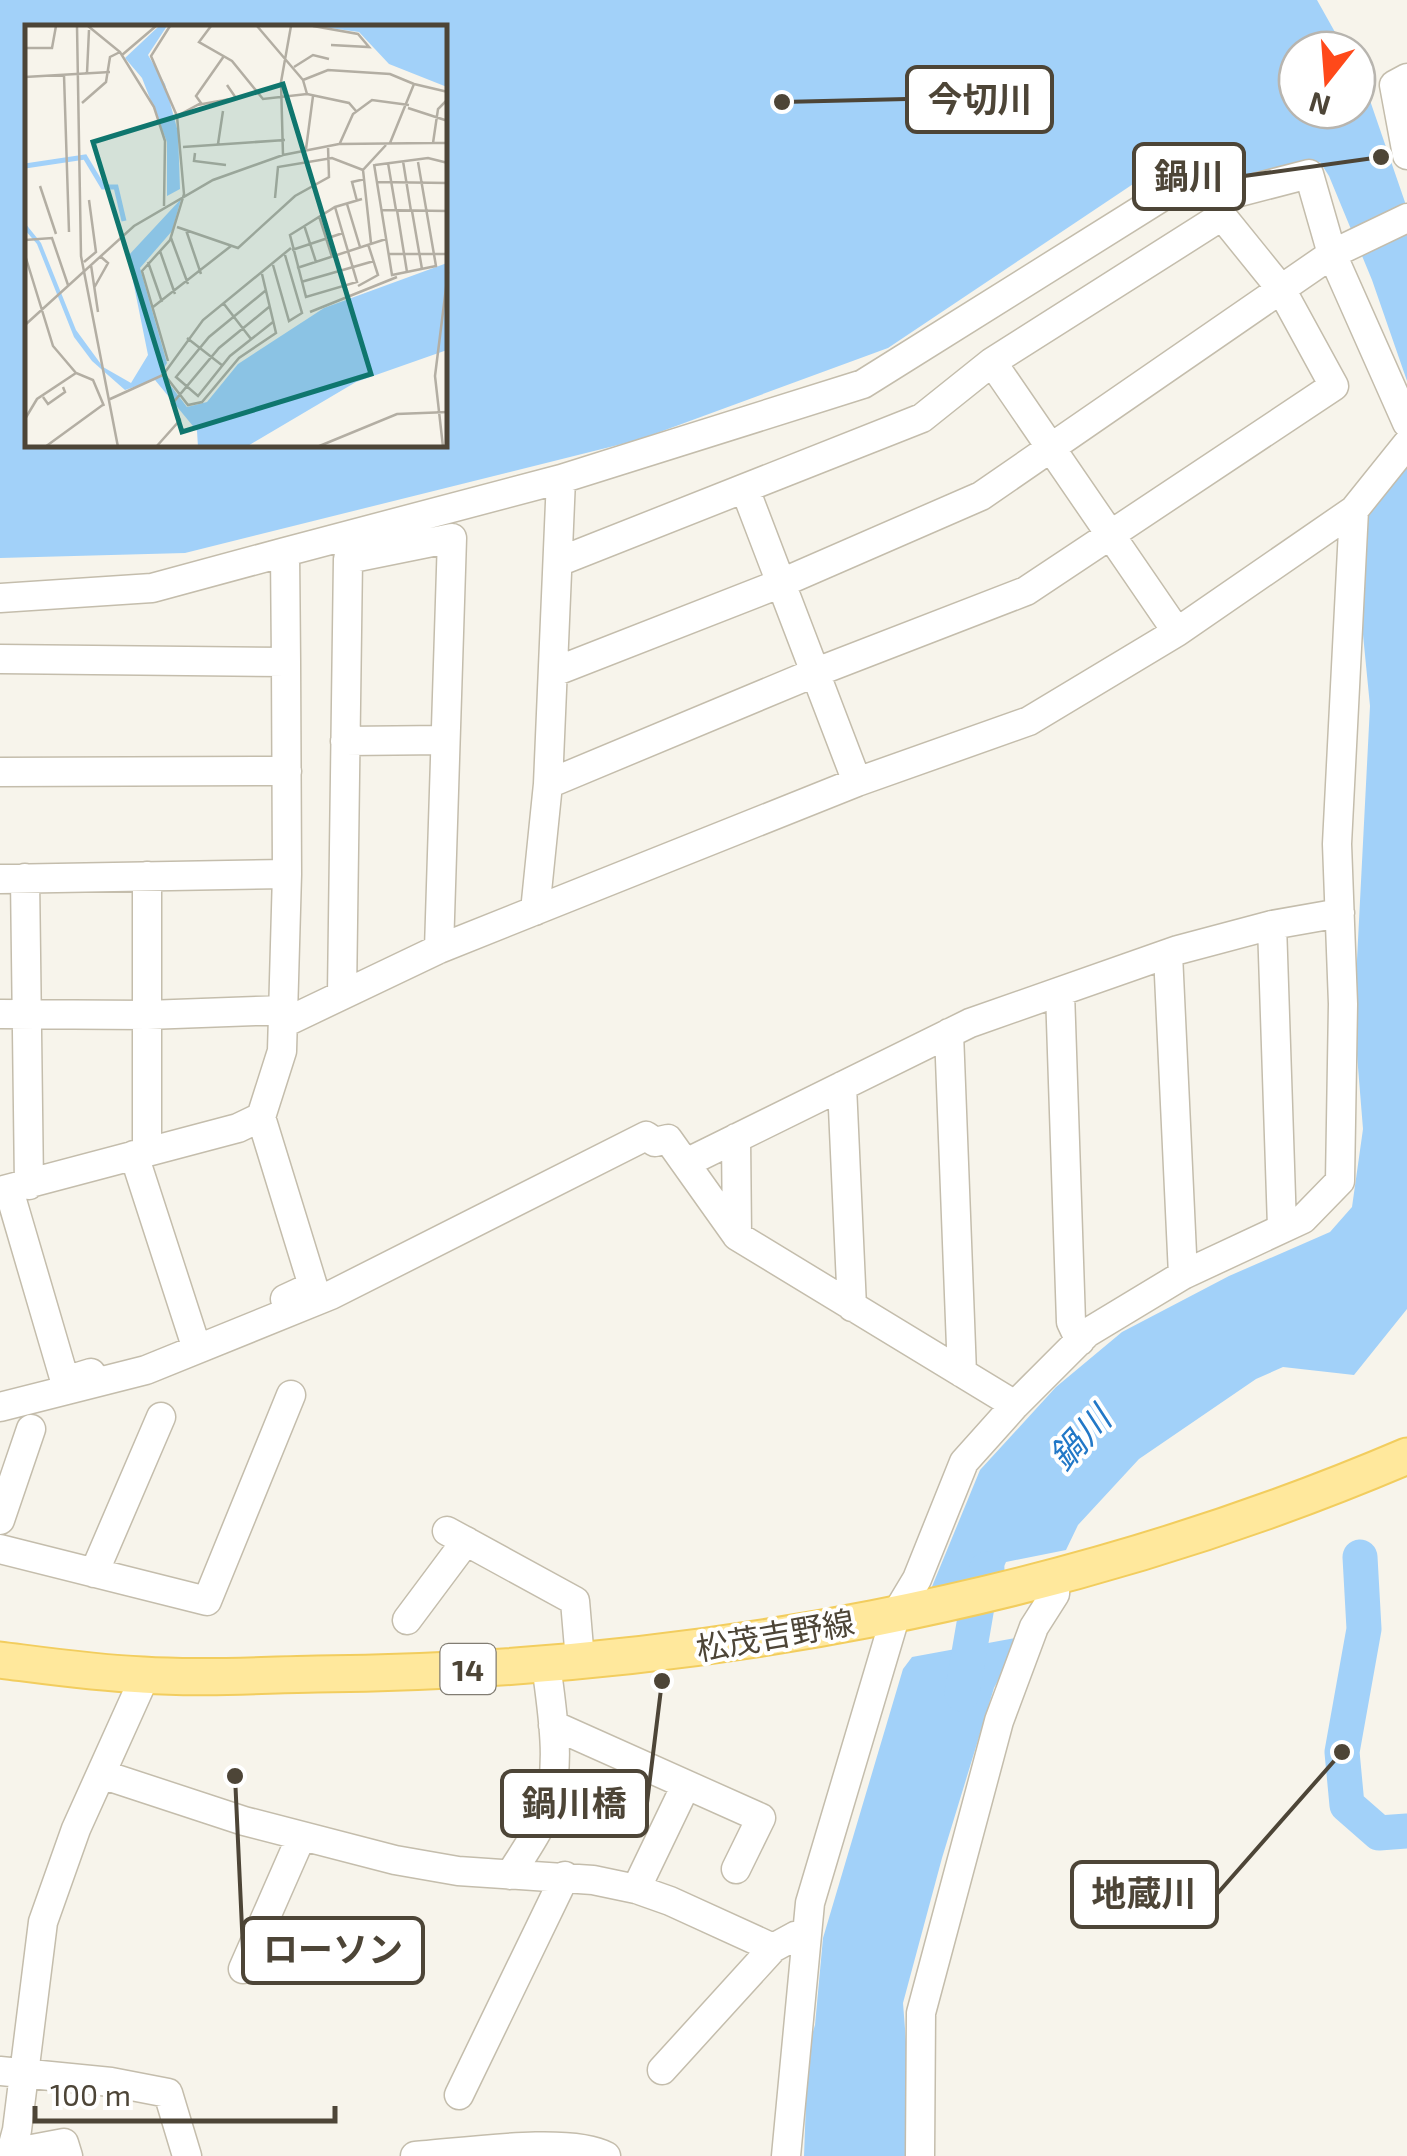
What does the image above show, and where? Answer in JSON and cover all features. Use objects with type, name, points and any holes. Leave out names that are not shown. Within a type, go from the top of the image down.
[{"type":"main road","name":"松茂吉野線","points":[[0,1660],[146,1676],[419,1673],[672,1652],[932,1608],[1007,1591],[1306,1499],[1407,1456]]},
{"type":"street","points":[[1401,81],[1407,155]]},
{"type":"street","points":[[0,598],[152,588],[562,478],[863,384],[1208,168],[1232,194],[1309,174],[1407,424]]},
{"type":"street","points":[[548,784],[1026,591],[1334,386],[1281,290],[1222,216],[992,362],[922,418],[558,562]]},
{"type":"street","points":[[554,672],[779,584],[980,496],[1340,250],[1407,218]]},
{"type":"street","points":[[992,362],[1177,632]]},
{"type":"street","points":[[13,1014],[284,1017],[439,949],[857,782],[1029,721],[1177,632],[1354,510],[1407,444]]},
{"type":"street","points":[[535,910],[548,784],[562,478]]},
{"type":"street","points":[[745,489],[857,782]]},
{"type":"street","points":[[786,2156],[804,1935],[822,1858],[896,1614],[916,1579],[956,1475],[1015,1405],[1080,1340],[1183,1276],[1303,1219],[1340,1180],[1342,1004],[1338,844],[1354,510]]},
{"type":"street","points":[[342,994],[348,559],[452,538],[439,949]]},
{"type":"street","points":[[285,552],[287,874],[284,1017],[282,1051],[261,1116],[313,1286],[194,1340],[66,1380],[13,1188],[12,878],[287,874]]},
{"type":"street","points":[[0,660],[286,662]]},
{"type":"street","points":[[345,741],[446,740]]},
{"type":"street","points":[[0,772],[287,772]]},
{"type":"street","points":[[147,876],[147,1015],[140,1154],[194,1340]]},
{"type":"street","points":[[686,1163],[950,1033],[1168,954],[1272,925],[1340,913]]},
{"type":"street","points":[[1272,925],[1282,1227]]},
{"type":"street","points":[[1168,954],[1183,1276]]},
{"type":"street","points":[[1060,992],[1070,1322],[1080,1340]]},
{"type":"street","points":[[950,1033],[962,1373]]},
{"type":"street","points":[[842,1086],[852,1306]]},
{"type":"street","points":[[13,1188],[238,1128],[261,1116]]},
{"type":"street","points":[[0,1407],[146,1370],[330,1295],[646,1136],[655,1142],[668,1139],[736,1236],[1015,1405]]},
{"type":"street","points":[[736,1138],[736,1236]]},
{"type":"street","points":[[0,1548],[207,1601],[291,1395]]},
{"type":"street","points":[[94,1572],[161,1418]]},
{"type":"street","points":[[0,1520],[32,1428]]},
{"type":"street","points":[[407,1620],[457,1536],[575,1601],[553,1725],[554,1785],[542,1822],[510,1875]]},
{"type":"street","points":[[920,2156],[921,2013],[999,1721],[1034,1627],[1055,1594],[1056,1576]]},
{"type":"street","points":[[68,2156],[64,2144],[10,2154],[12,2072],[43,1922],[76,1830],[146,1676]]},
{"type":"street","points":[[553,1725],[760,1818],[736,1869]]},
{"type":"street","points":[[101,1774],[200,1808],[395,1860],[458,1871],[565,1876],[636,1889],[773,1948]]},
{"type":"street","points":[[636,1889],[686,1785]]},
{"type":"street","points":[[243,1969],[301,1837]]},
{"type":"street","points":[[459,2095],[565,1876]]},
{"type":"street","points":[[662,2070],[773,1948],[804,1935]]},
{"type":"street","points":[[12,2072],[168,2093],[187,2156]]},
{"type":"street","points":[[416,2156],[548,2147],[595,2150],[606,2156]]},
{"type":"water","points":[[0,0],[1317,0],[1334,30],[1277,30],[1277,130],[1377,130],[1377,121],[1407,208],[1407,381],[1372,280],[1320,162],[1238,178],[1221,156],[1178,154],[888,348],[638,440],[185,553],[0,558]]},
{"type":"water","points":[[1407,461],[1407,1309],[1354,1375],[1283,1367],[1256,1379],[1139,1459],[1078,1525],[1066,1550],[1006,1562],[999,1578],[931,1589],[980,1470],[1056,1387],[1122,1332],[1229,1276],[1330,1232],[1352,1207],[1363,1129],[1354,1018],[1370,706],[1360,604],[1364,501]]},
{"type":"water","points":[[1021,1637],[994,1688],[903,2003],[908,2156],[804,2156],[808,2048],[815,2025],[823,1938],[903,1669],[912,1657]]},
{"type":"waterway","points":[[1360,1557],[1364,1629],[1342,1752],[1347,1805],[1379,1833],[1407,1831]]},
{"type":"waterway","name":"鍋川","points":[[962,1694],[981,1583],[987,1569]]},
{"type":"place","name":"今切川","points":[[782,102]]},
{"type":"place","name":"鍋川","points":[[1381,157]]},
{"type":"place","name":"鍋川橋","points":[[662,1681]]},
{"type":"place","name":"地蔵川","points":[[1342,1752]]},
{"type":"place","name":"ローソン","points":[[235,1776]]}]
